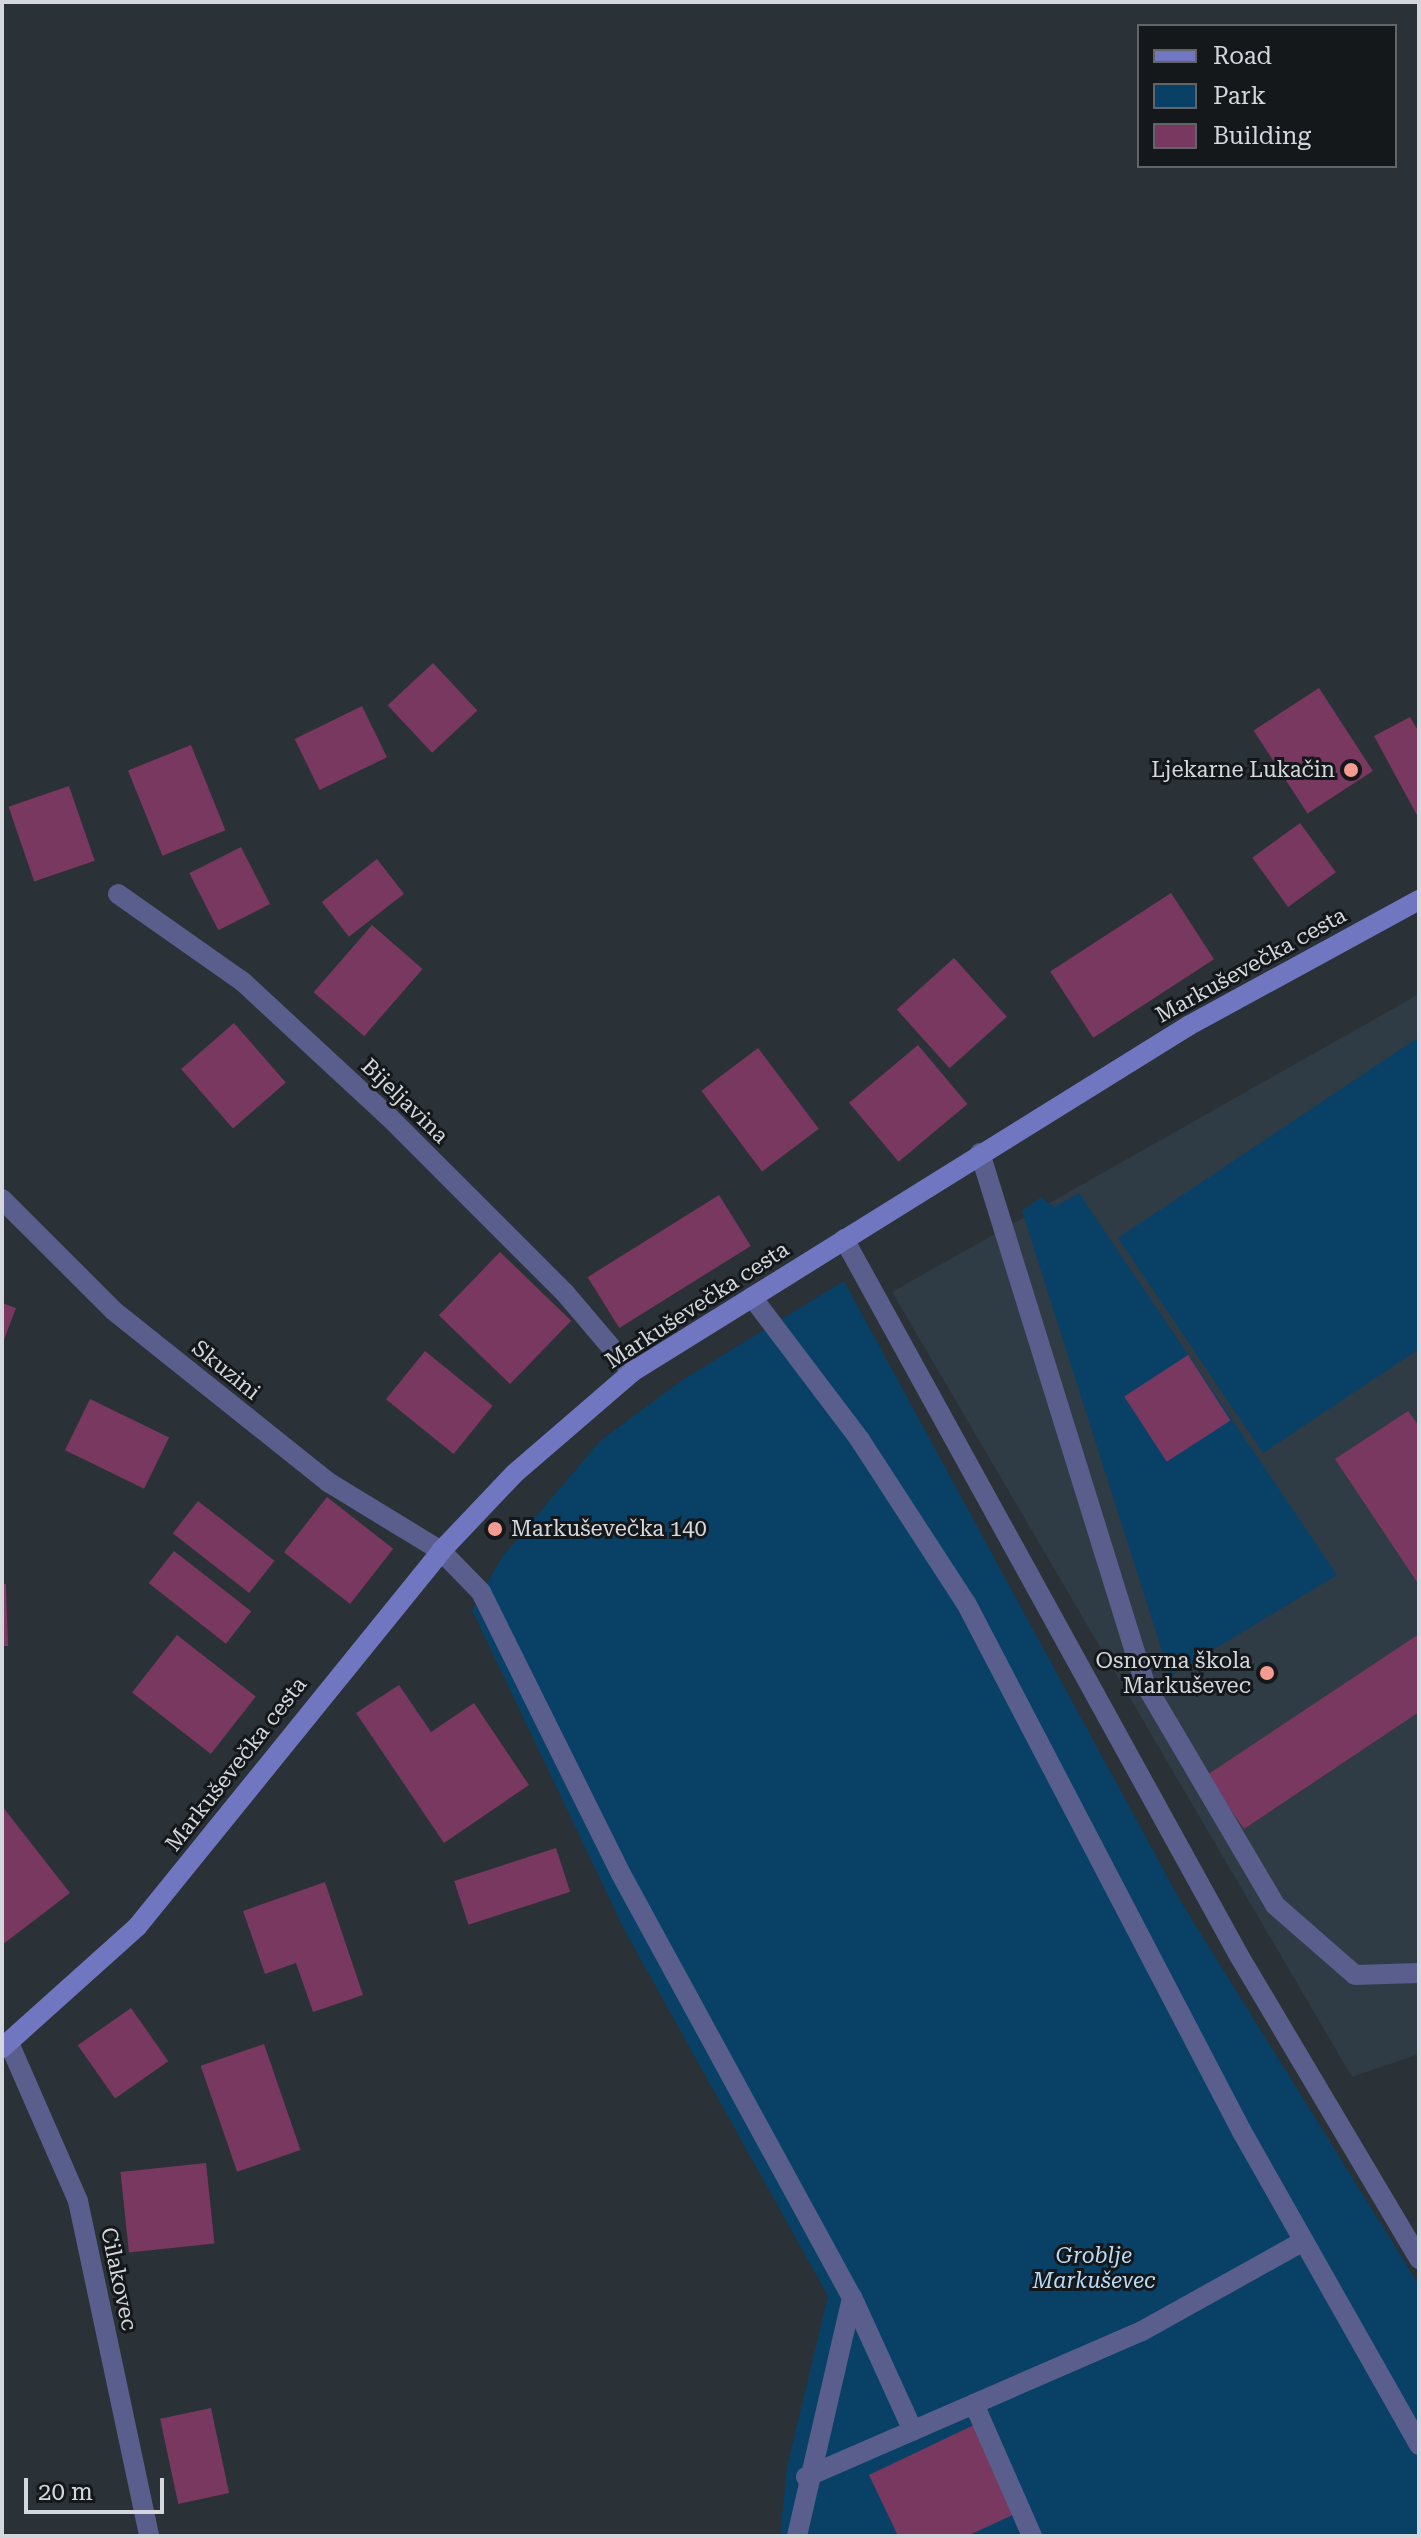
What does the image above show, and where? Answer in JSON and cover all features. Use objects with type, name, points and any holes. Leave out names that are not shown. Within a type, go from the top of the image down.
[{"type":"main road","name":"Markuševečka cesta","points":[[6,2046],[137,1927],[441,1551],[514,1474],[632,1372],[1188,1026],[1419,900]]},
{"type":"street","name":"Bijeljavina","points":[[118,894],[242,981],[389,1117],[632,1372]]},
{"type":"street","points":[[980,1153],[1145,1684],[1275,1905],[1355,1975],[1419,1973]]},
{"type":"street","name":"Skuzini","points":[[2,1199],[114,1311],[328,1482],[441,1551],[481,1592],[621,1874],[852,2297],[913,2431]]},
{"type":"street","points":[[844,1239],[1238,1954],[1419,2259]]},
{"type":"street","points":[[752,1297],[860,1440],[966,1603],[1304,2241],[1419,2445]]},
{"type":"street","name":"Cilakovec","points":[[6,2046],[78,2201],[149,2536]]},
{"type":"street","points":[[806,2477],[1142,2331],[1304,2241]]},
{"type":"street","points":[[797,2536],[806,2477],[852,2297]]},
{"type":"street","points":[[974,2404],[1032,2536]]},
{"type":"shaded area","name":"Osnovna škola Markuševec","points":[[1419,994],[1419,2054],[1352,2077],[892,1292]]},
{"type":"green space","points":[[1419,1037],[1419,1349],[1263,1453],[1118,1238]]},
{"type":"green space","points":[[1079,1193],[1337,1575],[1170,1676],[1022,1211],[1041,1197],[1054,1207]]},
{"type":"green space","name":"Groblje Markuševec","points":[[844,1281],[1181,1902],[1419,2285],[1419,2536],[780,2536],[787,2467],[828,2296],[625,1931],[472,1610],[502,1557],[600,1441],[681,1381]]},
{"type":"building","points":[[433,663],[477,711],[432,753],[388,705]]},
{"type":"building","points":[[1319,688],[1373,771],[1308,814],[1254,730]]},
{"type":"building","points":[[362,706],[387,757],[320,790],[295,739]]},
{"type":"building","points":[[1410,717],[1419,732],[1419,819],[1374,736]]},
{"type":"building","points":[[191,745],[225,830],[162,856],[128,770]]},
{"type":"building","points":[[69,786],[95,861],[34,882],[8,807]]},
{"type":"building","points":[[1300,823],[1336,872],[1288,907],[1252,858]]},
{"type":"building","points":[[241,847],[270,904],[218,930],[189,873]]},
{"type":"building","points":[[377,859],[404,894],[349,937],[322,902]]},
{"type":"building","points":[[1171,893],[1214,959],[1093,1038],[1050,971]]},
{"type":"building","points":[[372,925],[423,969],[364,1036],[314,992]]},
{"type":"building","points":[[954,958],[1007,1017],[950,1068],[897,1010]]},
{"type":"building","points":[[234,1023],[286,1083],[233,1129],[181,1069]]},
{"type":"building","points":[[918,1045],[967,1104],[899,1162],[849,1103]]},
{"type":"building","points":[[758,1048],[819,1129],[762,1171],[701,1091]]},
{"type":"building","points":[[719,1195],[751,1246],[619,1328],[588,1277]]},
{"type":"building","points":[[500,1252],[571,1321],[510,1384],[439,1315]]},
{"type":"building","points":[[2,1303],[16,1308],[2,1345]]},
{"type":"building","points":[[425,1351],[493,1406],[454,1454],[386,1399]]},
{"type":"building","points":[[1188,1355],[1230,1420],[1167,1462],[1124,1396]]},
{"type":"building","points":[[90,1399],[169,1438],[144,1489],[65,1450]]},
{"type":"building","points":[[1408,1411],[1419,1426],[1419,1585],[1335,1459]]},
{"type":"building","points":[[327,1497],[393,1549],[350,1604],[284,1552]]},
{"type":"building","points":[[198,1501],[274,1561],[249,1593],[173,1533]]},
{"type":"building","points":[[174,1551],[251,1611],[226,1644],[149,1583]]},
{"type":"building","points":[[2,1584],[6,1584],[8,1646],[2,1646]]},
{"type":"building","points":[[1419,1634],[1419,1712],[1244,1829],[1207,1775]]},
{"type":"building","points":[[177,1635],[256,1697],[211,1754],[132,1693]]},
{"type":"building","points":[[399,1685],[431,1732],[474,1703],[529,1785],[444,1843],[356,1713]]},
{"type":"building","points":[[2,1806],[70,1893],[2,1945]]},
{"type":"building","points":[[556,1848],[570,1892],[468,1925],[454,1881]]},
{"type":"building","points":[[325,1882],[363,1995],[313,2012],[296,1963],[265,1974],[243,1911]]},
{"type":"building","points":[[131,2008],[168,2061],[115,2099],[78,2045]]},
{"type":"building","points":[[264,2044],[300,2150],[237,2172],[201,2066]]},
{"type":"building","points":[[206,2163],[214,2244],[129,2253],[120,2172]]},
{"type":"building","points":[[211,2408],[229,2493],[178,2504],[160,2419]]},
{"type":"building","points":[[976,2424],[1017,2513],[967,2536],[898,2536],[869,2475]]},
{"type":"place","name":"Ljekarne Lukačin","points":[[1351,770]]},
{"type":"place","name":"Markuševečka 140","points":[[495,1529]]},
{"type":"place","name":"Osnovna škola Markuševec","points":[[1267,1673]]}]
